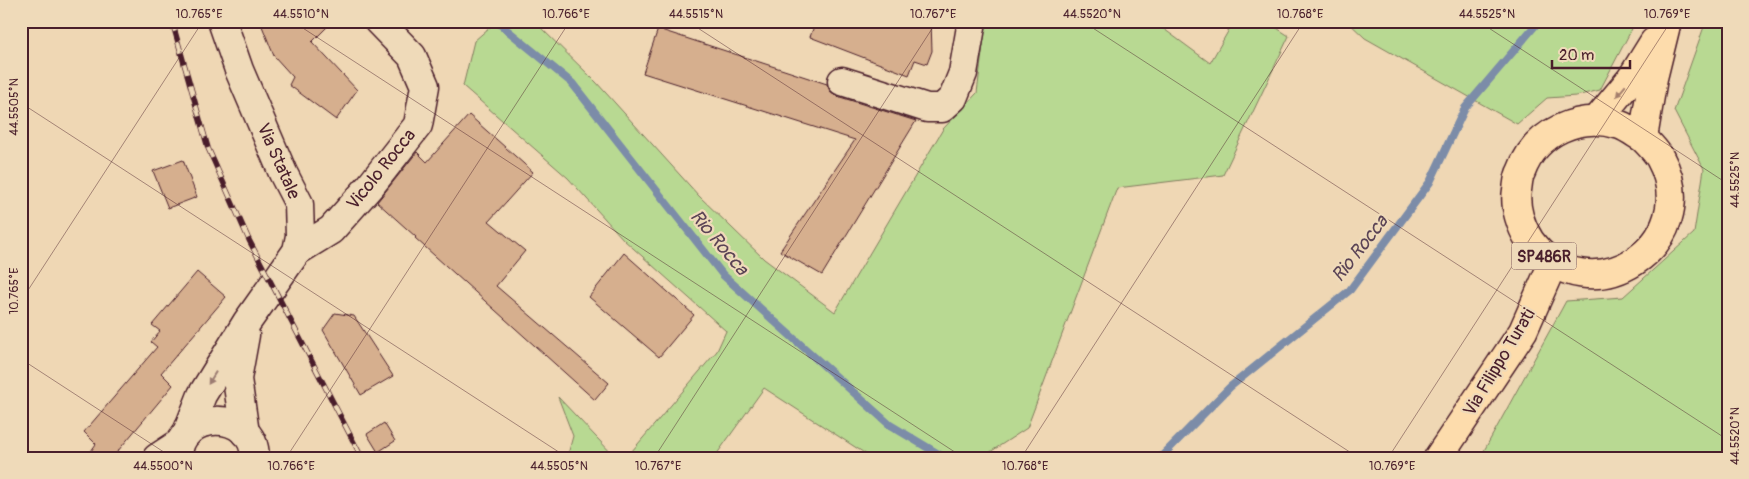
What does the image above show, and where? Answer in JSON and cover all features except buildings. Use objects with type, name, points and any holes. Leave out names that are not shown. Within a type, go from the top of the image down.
[{"type":"main road","points":[[1597,120],[1631,79],[1667,21]]},
{"type":"main road","points":[[1643,138],[1653,78],[1667,21]]},
{"type":"main road","name":"SP486R","points":[[1597,120],[1621,125],[1643,138],[1660,158],[1669,182],[1670,207],[1663,231],[1648,252],[1627,267],[1602,274],[1577,272],[1553,263],[1538,251],[1527,235],[1519,218],[1516,195],[1520,172],[1531,152],[1549,134],[1572,123],[1597,120]]},
{"type":"main road","name":"Via Filippo Turati","points":[[1438,458],[1523,331],[1553,263]]},
{"type":"street","name":"Via Statale","points":[[182,445],[202,395],[247,322],[297,251],[300,236],[299,204],[283,173],[242,79],[222,21]]},
{"type":"street","name":"Vicolo Rocca","points":[[297,251],[330,230],[371,185],[418,125],[425,86],[412,56],[378,21]]},
{"type":"street","points":[[842,81],[927,108],[942,108],[953,98],[963,73],[972,21]]},
{"type":"street","name":"Via Statale","points":[[247,322],[237,380],[254,450]]},
{"type":"street","name":"Via Statale","points":[[182,445],[197,425],[209,420],[223,420],[235,425],[254,450]]},
{"type":"street","points":[[157,458],[182,445]]},
{"type":"green space","points":[[497,21],[534,21],[596,82],[699,196],[764,259],[835,312],[943,129],[977,93],[986,21],[1153,21],[1210,63],[1234,21],[1266,21],[1289,36],[1223,175],[1117,188],[1027,428],[981,458],[872,458],[764,388],[714,458],[626,458],[717,351],[726,331],[624,240],[568,178],[463,86],[474,41]]},
{"type":"green space","points":[[1347,21],[1636,21],[1600,90],[1576,96],[1547,98],[1517,124],[1365,38]]},
{"type":"green space","points":[[1706,21],[1728,21],[1728,458],[1480,458],[1566,301],[1623,297],[1694,233],[1704,169],[1674,111]]},
{"type":"green space","points":[[558,397],[616,458],[567,458],[573,436]]},
{"type":"waterway","name":"Rio Rocca","points":[[496,21],[572,83],[723,275],[890,425],[945,458]]},
{"type":"waterway","name":"Rio Rocca","points":[[1160,458],[1230,387],[1350,290],[1430,182],[1465,108],[1539,21]]},
{"type":"railway","points":[[172,21],[208,148],[249,240],[362,458]]}]
